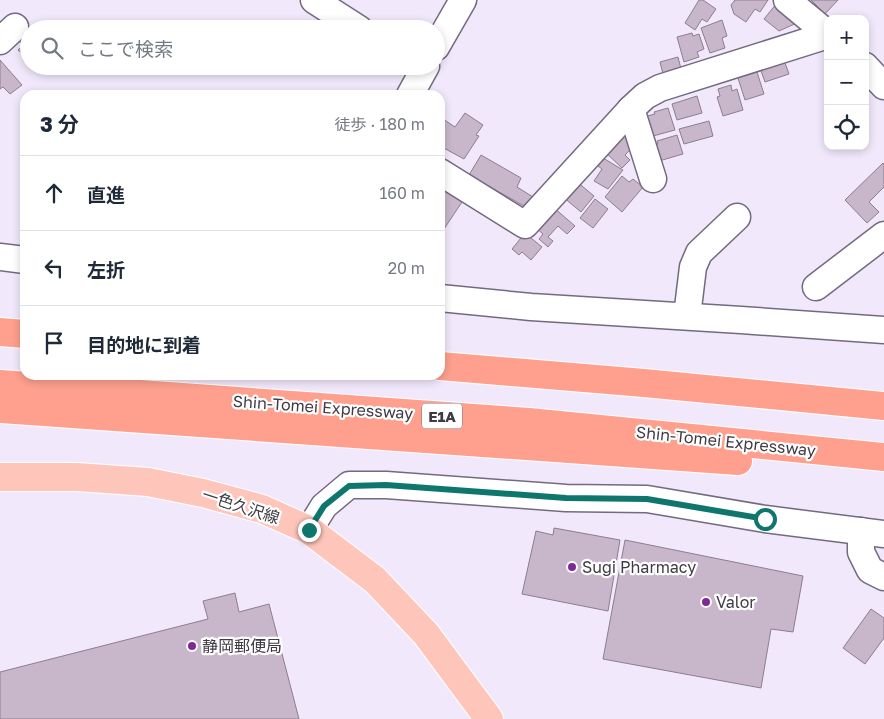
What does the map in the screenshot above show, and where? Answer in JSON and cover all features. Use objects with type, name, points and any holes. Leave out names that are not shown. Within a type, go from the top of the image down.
[{"type":"highway","points":[[0,332],[20,334]]},
{"type":"highway","points":[[445,366],[884,406]]},
{"type":"highway","name":"Shin-Tomei Expressway","points":[[0,384],[529,422],[884,457]]},
{"type":"highway","points":[[0,410],[884,471]]},
{"type":"main road","name":"一色久沢線","points":[[0,477],[78,477],[148,482],[203,493],[262,509],[309,530],[375,580],[426,634],[489,719]]},
{"type":"street","points":[[314,0],[345,20]]},
{"type":"street","points":[[445,30],[462,0]]},
{"type":"street","points":[[787,0],[824,31]]},
{"type":"street","points":[[445,175],[525,225],[644,96],[660,88],[824,35]]},
{"type":"street","points":[[869,70],[884,86]]},
{"type":"street","points":[[413,90],[420,75]]},
{"type":"street","points":[[632,109],[653,179]]},
{"type":"street","points":[[687,316],[693,267],[699,253],[737,217]]},
{"type":"street","points":[[816,287],[884,235]]},
{"type":"street","points":[[0,257],[20,259]]},
{"type":"street","points":[[445,298],[531,307],[884,330]]},
{"type":"street","points":[[309,530],[324,506],[349,486],[386,485],[566,498],[647,499],[765,519],[872,533],[861,552],[870,570],[884,577]]},
{"type":"building","points":[[699,0],[703,0],[716,9],[707,22],[702,19],[695,30],[685,23]]},
{"type":"building","points":[[735,0],[768,0],[760,12],[755,9],[746,22],[734,14],[731,5]]},
{"type":"building","points":[[811,0],[838,0],[825,14]]},
{"type":"building","points":[[777,3],[799,22],[779,31],[764,19]]},
{"type":"building","points":[[722,20],[727,36],[722,38],[725,48],[710,53],[701,28]]},
{"type":"building","points":[[692,33],[693,36],[699,34],[704,49],[697,52],[699,57],[684,62],[677,37]]},
{"type":"building","points":[[678,57],[681,69],[663,74],[660,62]]},
{"type":"building","points":[[0,60],[22,85],[10,94],[3,87],[0,89]]},
{"type":"building","points":[[784,60],[789,74],[765,82],[760,68]]},
{"type":"building","points":[[756,69],[764,94],[745,100],[737,75]]},
{"type":"building","points":[[731,85],[732,91],[737,89],[743,110],[723,116],[717,97],[720,96],[718,89]]},
{"type":"building","points":[[697,96],[702,113],[677,120],[672,104]]},
{"type":"building","points":[[668,108],[675,130],[653,136],[647,116]]},
{"type":"building","points":[[465,113],[483,125],[476,135],[479,136],[464,159],[445,149],[445,120],[455,127]]},
{"type":"building","points":[[709,121],[713,136],[684,144],[679,129]]},
{"type":"building","points":[[622,130],[630,136],[631,143],[628,146],[631,149],[625,155],[630,160],[622,168],[604,151]]},
{"type":"building","points":[[677,135],[683,154],[659,161],[654,145],[658,144],[657,141]]},
{"type":"building","points":[[481,155],[521,178],[517,187],[538,200],[531,210],[469,175]]},
{"type":"building","points":[[603,158],[623,170],[608,189],[594,181],[602,169],[598,166]]},
{"type":"building","points":[[883,163],[884,187],[869,202],[879,212],[867,223],[845,200]]},
{"type":"building","points":[[622,176],[629,182],[633,179],[643,187],[622,212],[605,197]]},
{"type":"building","points":[[576,181],[594,196],[581,212],[563,197]]},
{"type":"building","points":[[445,191],[462,202],[445,228]]},
{"type":"building","points":[[595,199],[608,209],[593,228],[580,218]]},
{"type":"building","points":[[553,207],[575,226],[567,234],[558,226],[548,237],[553,241],[548,247],[539,239],[543,234],[536,228]]},
{"type":"building","points":[[525,233],[542,247],[531,260],[522,252],[519,255],[512,249]]},
{"type":"building","name":"Sugi Pharmacy","points":[[554,528],[620,540],[608,611],[522,594],[536,531],[553,535]]},
{"type":"building","name":"Valor","points":[[625,540],[803,576],[793,632],[771,629],[761,688],[603,659]]},
{"type":"building","name":"静岡郵便局","points":[[235,593],[239,612],[269,604],[299,719],[0,719],[0,672],[208,619],[203,601]]},
{"type":"building","points":[[871,609],[884,618],[884,638],[865,664],[843,648]]},
{"type":"place","name":"Sugi Pharmacy","points":[[572,567]]},
{"type":"place","name":"Valor","points":[[706,602]]},
{"type":"place","name":"静岡郵便局","points":[[192,646]]},
{"type":"route","points":[[309,530],[324,506],[349,486],[386,485],[566,498],[647,499],[765,519]]}]
